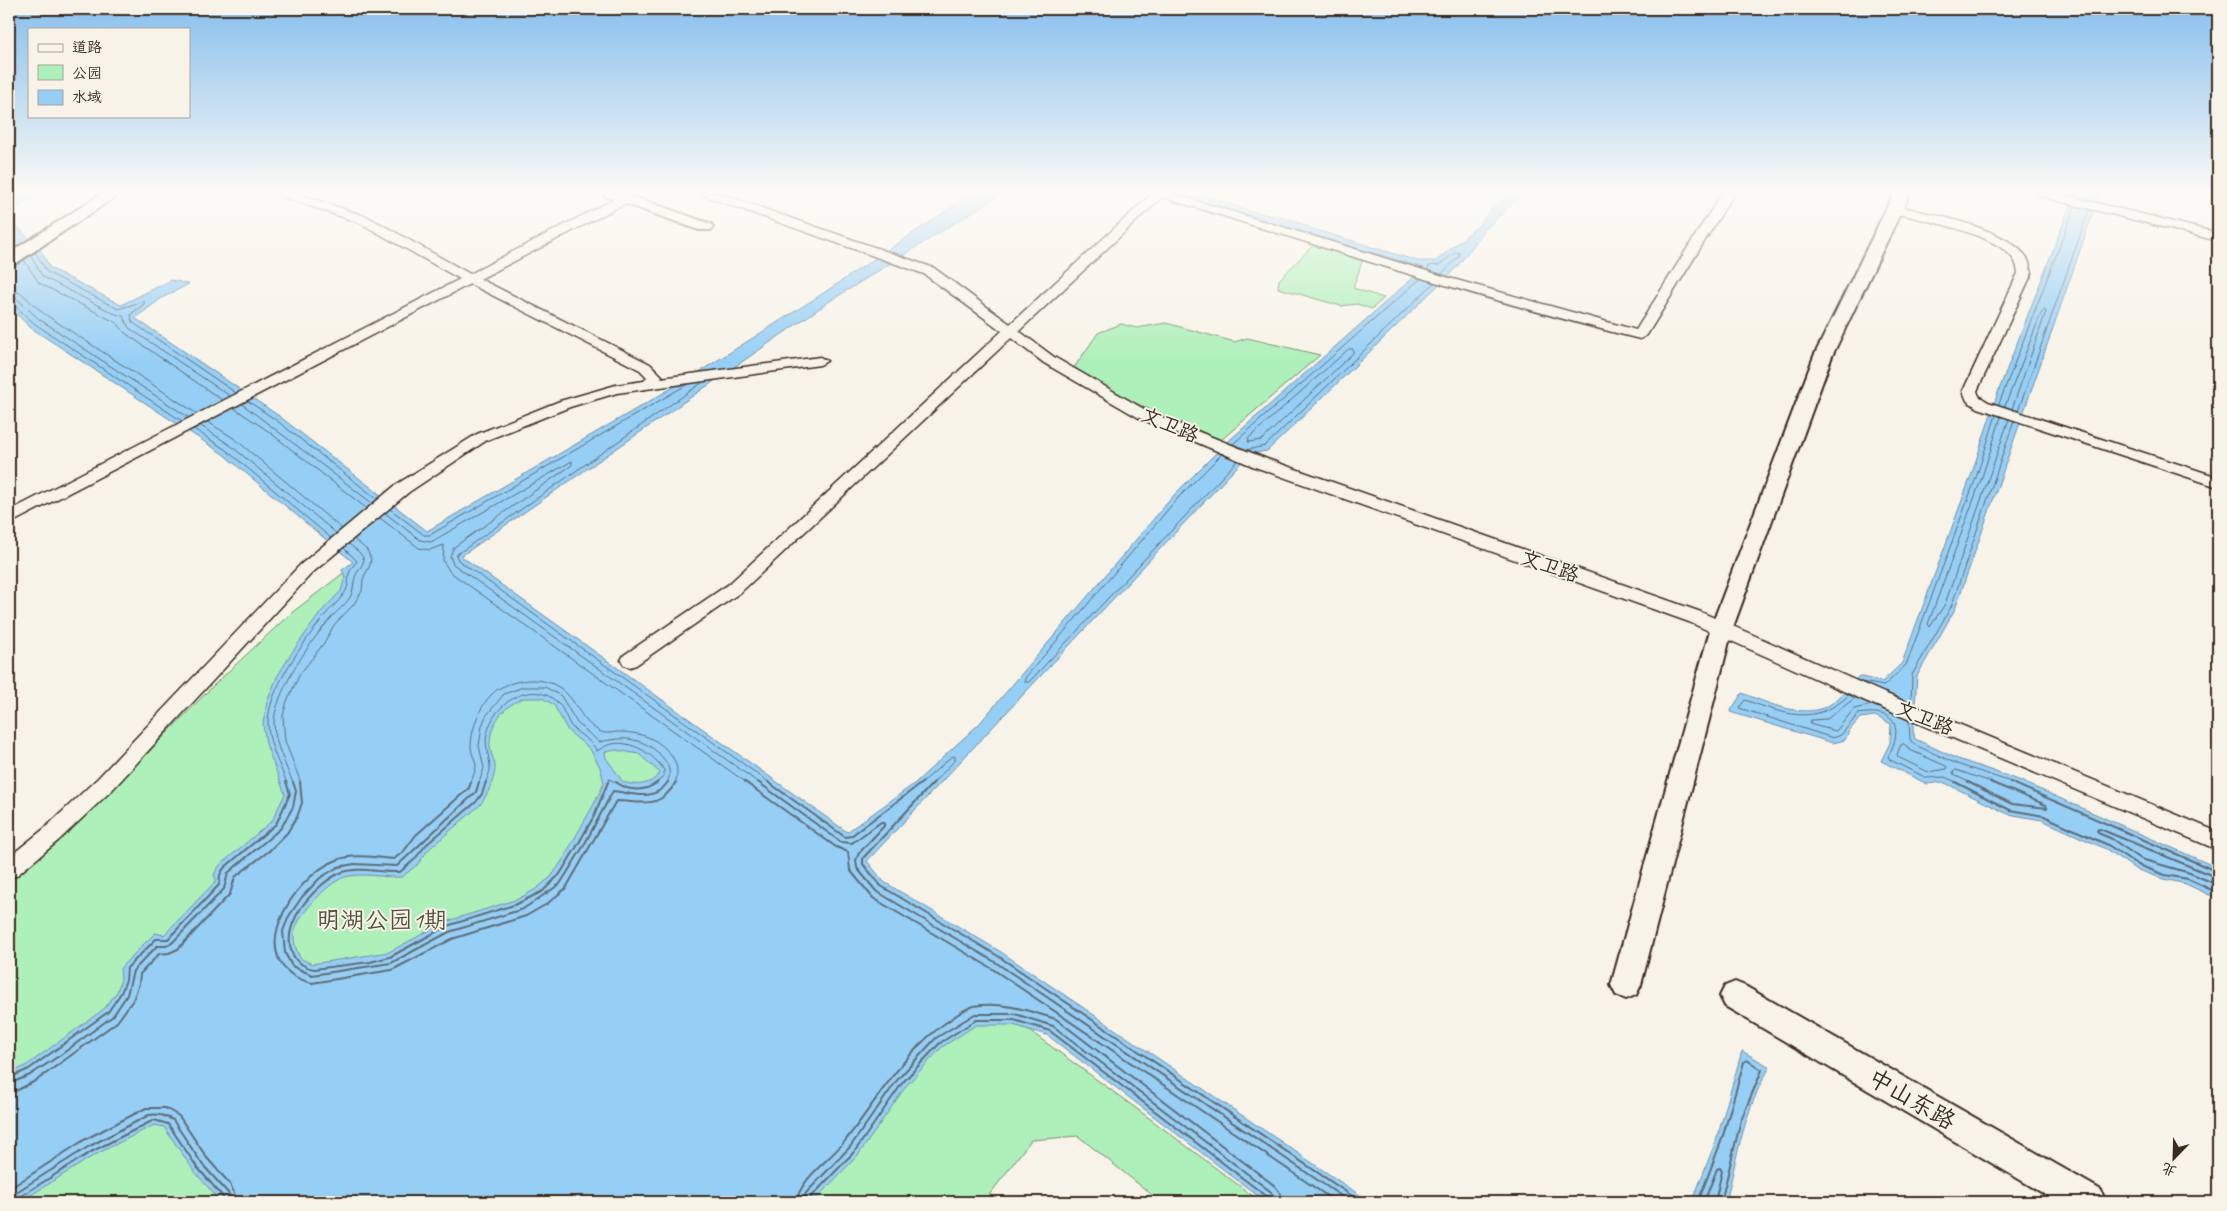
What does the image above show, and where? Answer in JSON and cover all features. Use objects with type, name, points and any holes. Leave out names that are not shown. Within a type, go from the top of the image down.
[{"type":"main road","points":[[9,260],[21,250]]},
{"type":"main road","points":[[1626,985],[1721,630],[1823,356],[1874,250]]},
{"type":"main road","name":"中山东路","points":[[1735,996],[2089,1202]]},
{"type":"street","points":[[417,250],[470,279],[645,367],[655,376],[650,384]]},
{"type":"street","points":[[9,518],[527,250]]},
{"type":"street","name":"文卫路","points":[[869,250],[929,271],[1057,365],[1144,415],[1261,463],[1686,614],[1877,698],[2218,841]]},
{"type":"street","points":[[630,660],[735,588],[1099,250]]},
{"type":"street","points":[[1347,250],[1448,282],[1640,335],[1693,250]]},
{"type":"street","points":[[2010,250],[2017,254],[2025,265],[2025,273],[1970,391],[1972,398],[1983,405],[2218,482]]},
{"type":"street","points":[[9,869],[52,834],[105,784],[306,569],[403,488],[482,437],[513,423],[565,404],[616,389],[820,361]]},
{"type":"green space","points":[[1309,250],[1329,250],[1363,259],[1353,288],[1384,298],[1372,309],[1357,304],[1341,306],[1278,288],[1279,280]]},
{"type":"green space","points":[[1166,323],[1235,342],[1247,338],[1320,355],[1221,440],[1069,375],[1098,333],[1121,324],[1137,328]]},
{"type":"green space","name":"明湖公园1期","points":[[346,571],[647,752],[1137,1109],[1261,1202],[1161,1202],[1078,1136],[1031,1140],[984,1202],[9,1202],[9,880],[82,820],[215,684],[290,614]]},
{"type":"water","name":"明湖公园1期","points":[[9,250],[40,250],[50,268],[121,305],[171,280],[189,284],[162,298],[135,318],[279,416],[427,531],[696,374],[889,250],[912,250],[830,301],[461,556],[847,832],[914,784],[979,724],[1174,495],[1223,446],[1424,268],[1362,250],[1380,250],[1418,261],[1436,261],[1450,250],[1470,250],[1456,268],[1267,451],[1249,454],[867,861],[884,882],[1001,952],[1370,1202],[1266,1202],[1047,1035],[1013,1025],[976,1025],[942,1047],[906,1086],[859,1154],[813,1202],[221,1202],[194,1171],[164,1127],[154,1125],[93,1156],[20,1202],[9,1202],[9,1074],[27,1065],[104,1009],[117,992],[121,979],[120,969],[123,965],[155,933],[164,935],[216,881],[214,874],[220,865],[272,821],[285,794],[266,744],[263,724],[267,702],[277,677],[291,654],[321,612],[341,591],[345,577],[342,570],[353,562],[223,454],[31,328],[9,307]],"holes":[[[524,698],[542,698],[554,705],[568,731],[590,749],[600,767],[604,783],[562,861],[551,877],[536,889],[518,899],[445,922],[389,952],[312,964],[300,958],[295,942],[295,929],[306,911],[321,893],[345,877],[366,875],[402,877],[418,864],[429,849],[480,805],[490,788],[495,769],[490,738],[499,716],[510,705]],[[616,750],[639,754],[660,773],[648,783],[633,784],[623,782],[606,758],[605,752]]]},
{"type":"water","points":[[2053,250],[2080,250],[1955,609],[1917,676],[1913,730],[1915,739],[1958,759],[2016,779],[2218,868],[2218,899],[2186,884],[2135,869],[2106,849],[2042,820],[2008,814],[1943,782],[1927,784],[1881,761],[1890,743],[1891,724],[1875,716],[1860,718],[1849,731],[1845,740],[1833,743],[1730,712],[1742,693],[1791,709],[1811,711],[1821,709],[1837,699],[1859,676],[1882,682],[1902,663],[1972,473],[1997,395]]},
{"type":"water","points":[[1742,1051],[1770,1067],[1761,1083],[1748,1116],[1726,1202],[1692,1202],[1717,1138]]}]
